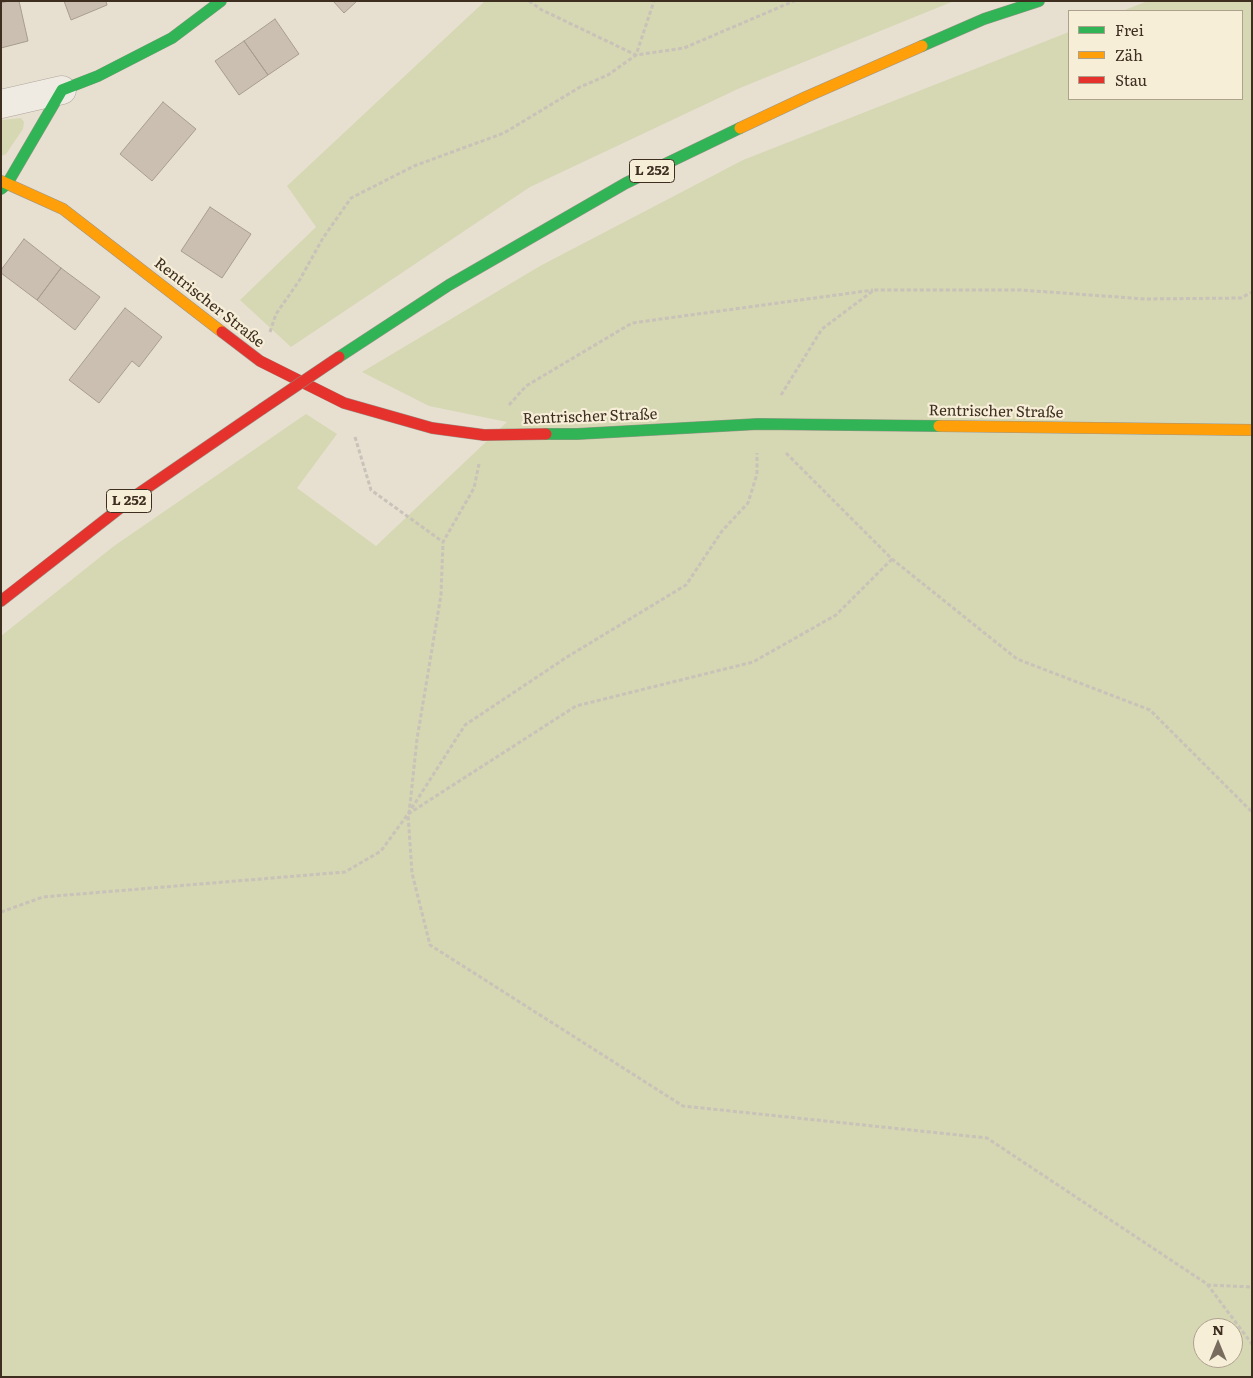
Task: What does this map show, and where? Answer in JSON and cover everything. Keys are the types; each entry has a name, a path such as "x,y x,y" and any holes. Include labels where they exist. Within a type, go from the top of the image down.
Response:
{"main road":[{"name":"L 252","path":"1,600 138,494 339,357 449,285 626,183 806,97 984,19 1039,1"},
{"path":"3,185 44,124 62,90 98,76 172,38 214,3"},
{"name":"Rentrischer Straße","path":"3,185 63,209 260,361 344,402 432,428 484,435 577,434 758,424 1252,430"}],"street":[{"path":"1,104 62,90"}],"path":[{"path":"529,1 542,10 636,54"},
{"path":"636,54 654,1"},
{"path":"260,361 276,314 299,281 323,238 351,198 414,166 504,133 580,87 608,76 636,54 684,48 794,1"},
{"path":"1252,292 1241,298 1145,299 1021,290 874,290 632,323 526,386 484,435 474,488 443,542 441,595 417,739 408,814 412,873 430,945 683,1106 987,1138 1207,1284 1252,1344"},
{"path":"1,912 43,896 345,872 381,851 408,814 465,725 567,657 686,585 722,531 748,503 757,474 758,424 786,389 822,329 874,290"},
{"path":"344,402 371,490 443,542"},
{"path":"758,424 892,559 1017,658 1150,710 1252,812"},
{"path":"408,814 576,706 753,662 836,615 892,559"},
{"path":"1207,1284 1252,1287"}],"green space":[{"path":"485,1 954,1 740,88 530,187 291,347 240,300 316,227 287,186"},
{"path":"1148,1 1252,1 1252,1377 1,1377 1,636 114,546 306,414 337,434 297,488 376,546 507,422 429,406 362,372 540,266 743,160 1068,32 1068,100 1243,100 1243,10 1125,10"},
{"path":"21,118 24,122 23,129 6,154 1,156 1,120"}],"building":[{"path":"19,1 28,41 1,48 1,3"},
{"path":"64,1 106,1 107,5 71,20"},
{"path":"333,1 357,1 344,13"},
{"path":"275,19 299,54 268,75 244,41"},
{"path":"244,41 268,75 239,95 215,61"},
{"path":"163,102 196,129 152,181 120,154"},
{"path":"210,207 251,234 222,278 181,251"},
{"path":"24,239 61,268 37,300 1,273 1,270"},
{"path":"61,268 100,297 75,330 37,300"},
{"path":"125,308 162,337 139,367 132,361 99,403 69,380"}],"traffic: fast":[{"path":"1,189 7,184 62,90 98,76 172,38 221,1"},
{"path":"922,46 984,19 1039,1"},
{"path":"339,357 449,285 626,183 740,128"},
{"path":"546,434 758,424 939,426"}],"traffic: slow":[{"path":"740,128 922,46"},
{"path":"1,181 63,209 222,332"},
{"path":"939,426 1252,430"}],"traffic: jam":[{"path":"222,332 260,361 344,403 432,428 484,435 546,434"},
{"path":"262,409 339,357"},
{"path":"1,601 138,494 262,409"}]}
